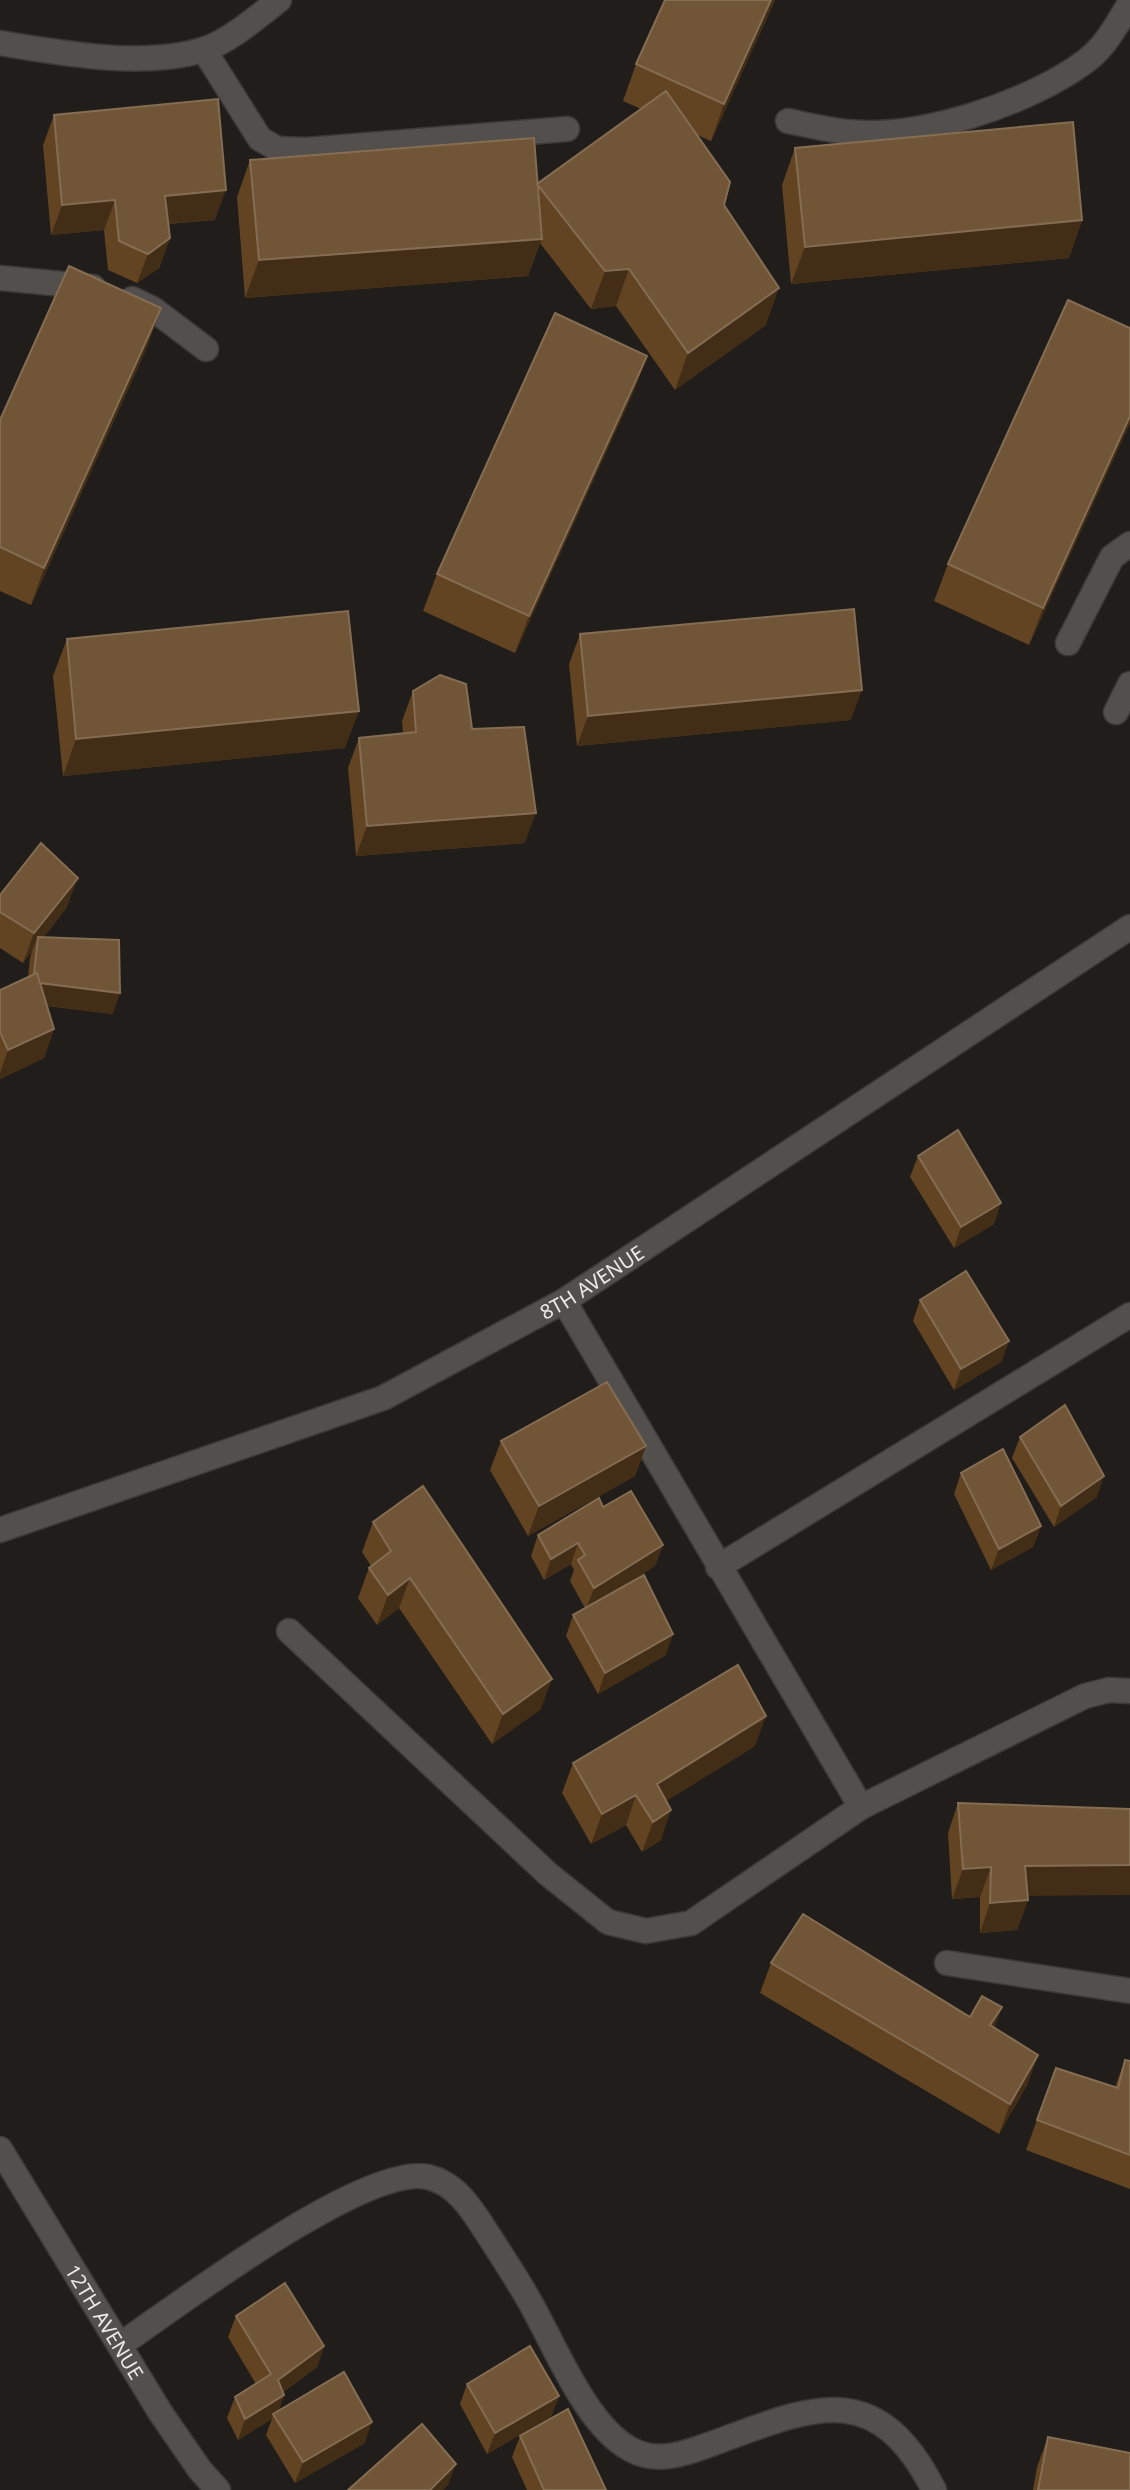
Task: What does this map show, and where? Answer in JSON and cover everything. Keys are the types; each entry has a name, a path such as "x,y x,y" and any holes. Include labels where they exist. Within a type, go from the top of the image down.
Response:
{"street":[{"path":"0,43 61,53 160,57 204,50 252,22 279,0"},
{"path":"788,121 850,133 888,132 925,127 1013,99 1088,60 1107,41 1130,3"},
{"path":"204,50 260,139 278,149 306,150 567,129"},
{"path":"0,278 92,287 123,294 153,309 206,349"},
{"path":"1068,643 1112,557 1130,544"},
{"path":"1116,712 1130,684"},
{"name":"8TH AVENUE","path":"0,1530 383,1398 564,1301 1130,927"},
{"path":"564,1301 861,1807"},
{"path":"718,1567 1130,1315"},
{"path":"289,1631 548,1874 608,1922 646,1931 691,1923 861,1807 1085,1696 1109,1690 1130,1691"},
{"path":"947,1963 1130,1991"},
{"name":"12TH AVENUE","path":"0,2149 160,2412 200,2470 218,2490"},
{"path":"120,2345 275,2241 364,2189 396,2178 427,2177 449,2185 470,2207 525,2293 580,2392 609,2433 631,2450 646,2456 673,2456 794,2415 851,2409 883,2424 906,2447 934,2490"}],"building":[{"path":"665,0 771,0 724,104 636,64"},
{"path":"666,91 730,182 724,205 779,288 688,353 629,269 605,271 537,184"},
{"path":"218,99 226,190 165,196 170,238 148,254 119,241 115,200 62,205 54,115"},
{"path":"1073,122 1082,220 805,247 795,148"},
{"path":"534,138 542,239 259,260 250,160"},
{"path":"69,266 161,308 44,568 0,547 0,420"},
{"path":"1068,300 1130,328 1130,416 1043,608 948,564"},
{"path":"555,313 647,356 529,616 437,574"},
{"path":"854,609 862,690 588,716 580,634"},
{"path":"348,611 359,711 76,739 67,639"},
{"path":"440,675 466,684 472,729 524,727 536,813 367,826 359,738 416,732 413,691"},
{"path":"41,843 78,878 34,933 0,912 0,895"},
{"path":"38,937 119,940 120,993 40,983 37,973 34,974"},
{"path":"37,973 54,1029 8,1050 0,1032 0,990"},
{"path":"958,1130 1001,1203 961,1227 918,1156"},
{"path":"966,1271 1009,1341 961,1369 920,1300"},
{"path":"607,1382 646,1446 539,1506 501,1441"},
{"path":"1065,1405 1104,1476 1061,1506 1020,1437"},
{"path":"1003,1449 1041,1526 999,1549 961,1473"},
{"path":"423,1486 552,1679 503,1714 410,1578 388,1595 369,1568 391,1551 373,1522"},
{"path":"631,1491 663,1545 594,1588 578,1560 585,1555 578,1543 551,1559 538,1535 599,1498 603,1507"},
{"path":"644,1575 673,1634 605,1673 573,1615"},
{"path":"738,1665 766,1716 657,1784 671,1810 653,1822 636,1795 602,1814 573,1763"},
{"path":"958,1803 1130,1809 1130,1865 1025,1866 1028,1900 990,1903 991,1867 963,1869"},
{"path":"803,1914 970,2017 982,1996 1002,2007 990,2025 1038,2055 1010,2104 771,1963"},
{"path":"1125,2060 1130,2061 1130,2155 1037,2120 1056,2068 1118,2088"},
{"path":"285,2283 324,2346 278,2380 284,2395 245,2419 235,2397 271,2374 236,2316"},
{"path":"530,2346 559,2396 495,2433 467,2384"},
{"path":"344,2372 372,2422 303,2462 273,2414"},
{"path":"568,2409 606,2490 544,2490 520,2436"},
{"path":"422,2424 456,2464 430,2490 348,2490"},
{"path":"1048,2437 1130,2453 1130,2490 1038,2490"}]}
